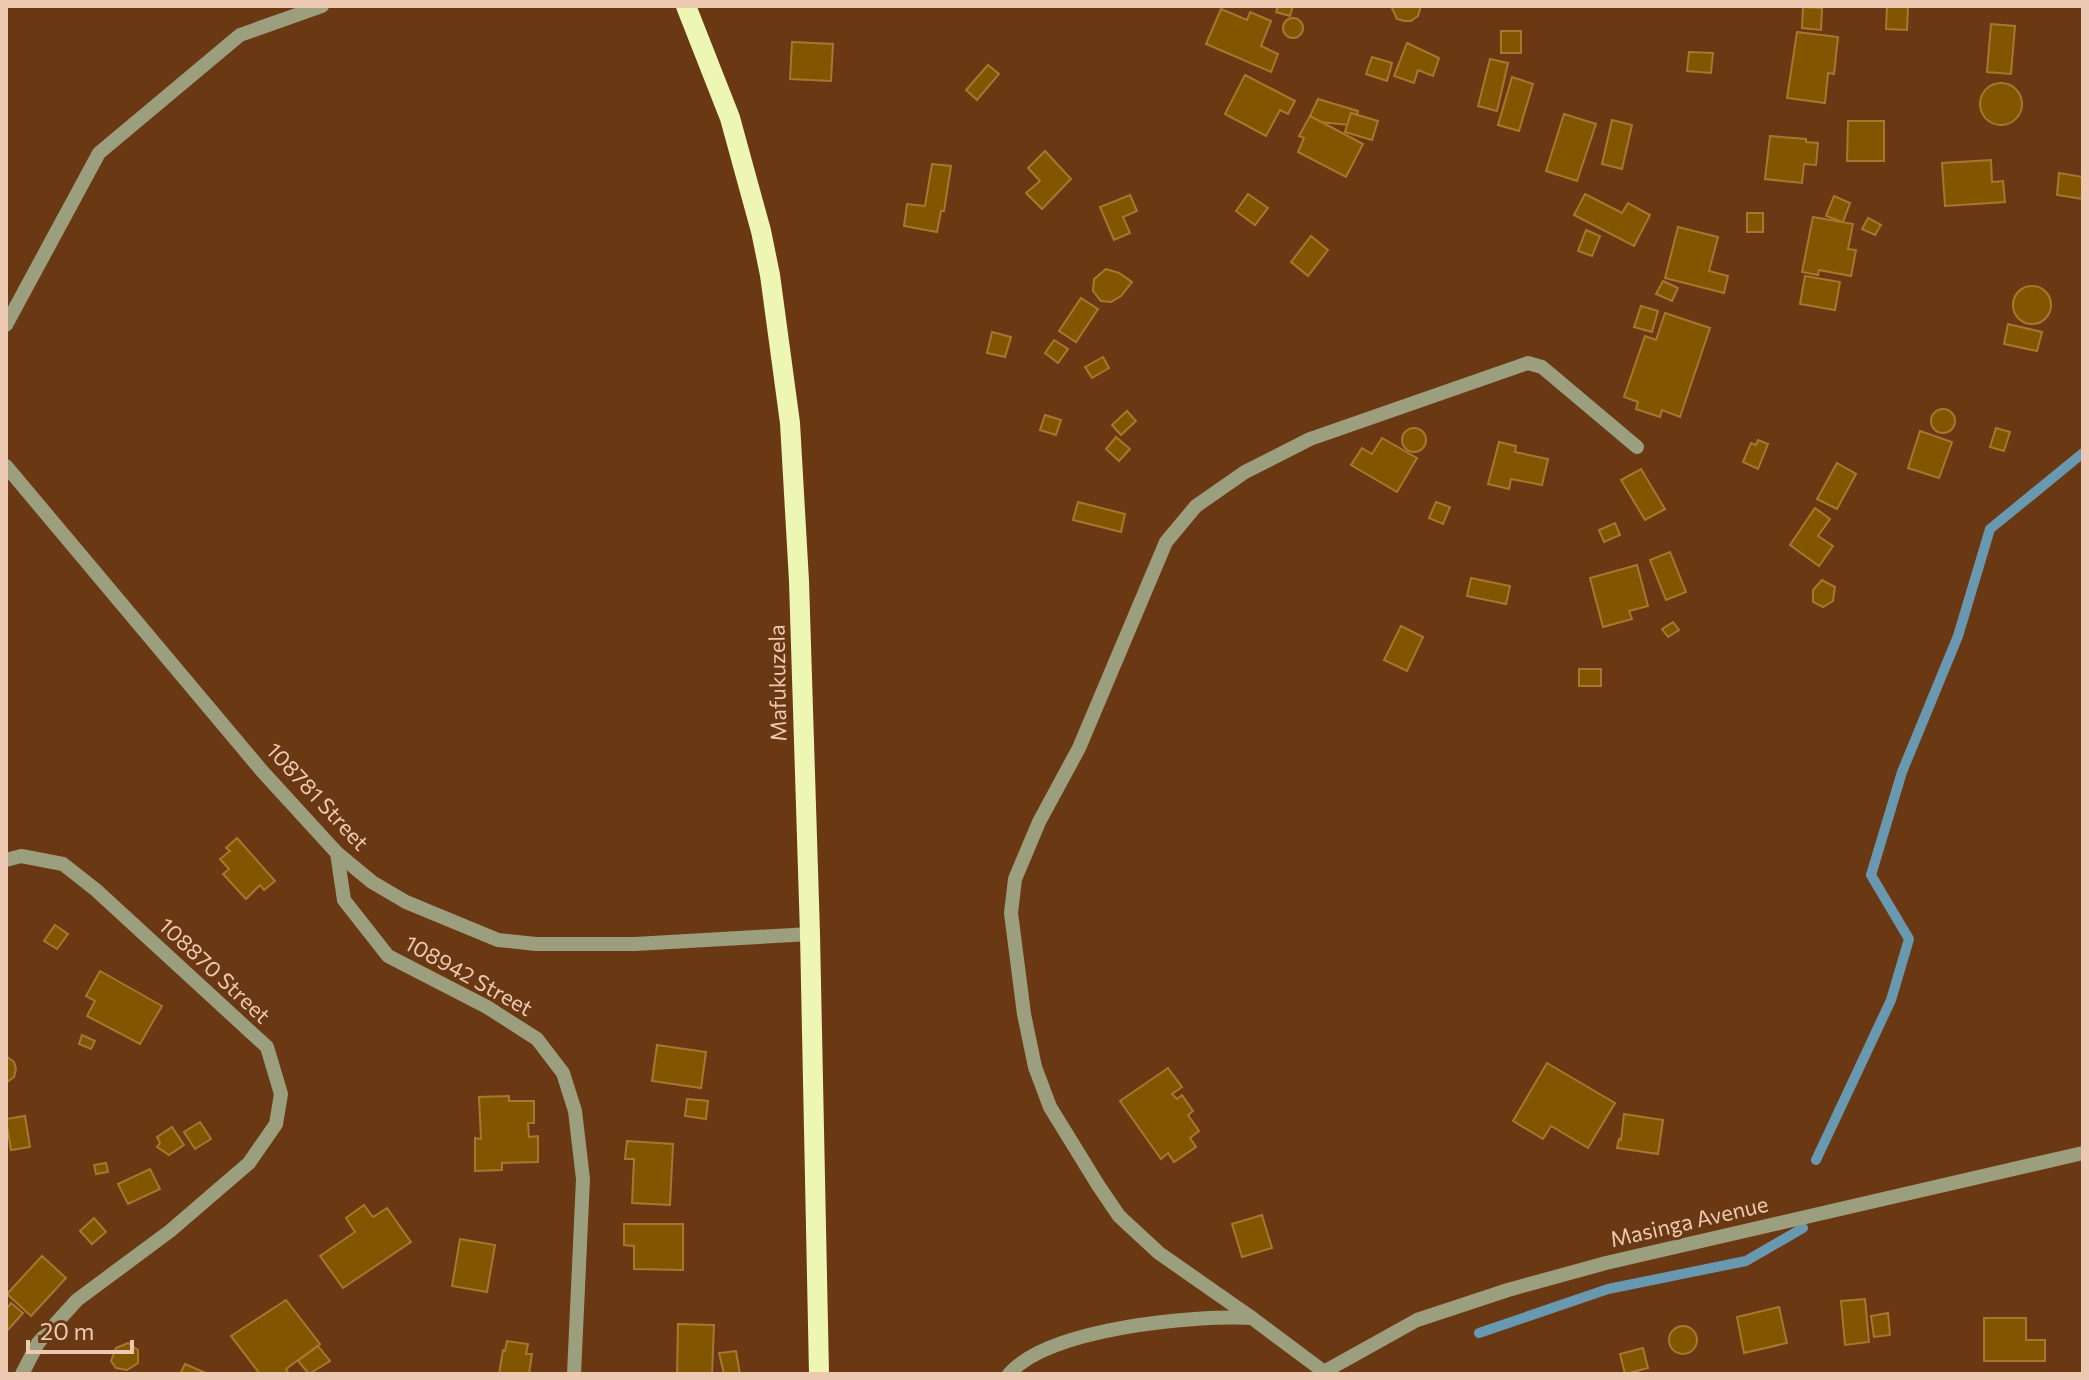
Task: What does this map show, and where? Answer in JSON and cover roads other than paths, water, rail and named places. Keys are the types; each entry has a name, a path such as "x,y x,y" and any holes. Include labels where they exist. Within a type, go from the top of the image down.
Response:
{"main road":[{"name":"Mafukuzela","path":"686,6 730,118 761,231 790,423 799,581 810,934 819,1374"}],"street":[{"path":"6,325 99,153 240,35 322,6"},
{"path":"1322,1373 1252,1318 1159,1253 1119,1216 1050,1107 1035,1067 1024,1014 1011,913 1015,879 1039,822 1085,735 1166,542 1196,506 1245,472 1310,439 1528,363 1542,367 1637,447"},
{"name":"108781 Street","path":"6,466 262,771 337,853 372,882 406,902 498,940 536,944 635,944 810,934"},
{"name":"108942 Street","path":"337,853 344,900 388,956 487,1007 537,1039 563,1073 575,1111 583,1179 574,1374"},
{"name":"108870 Street","path":"6,860 21,856 63,864 96,890 267,1047 281,1094 276,1124 249,1163 170,1231 77,1300 38,1343 22,1374"},
{"name":"Masinga Avenue","path":"1322,1373 1417,1320 1508,1290 1606,1263 2083,1153"},
{"path":"1009,1374 1038,1352 1069,1341 1134,1326 1201,1318 1252,1318"}],"waterway":[{"path":"1816,1160 1891,1000 1909,939 1871,875 1902,772 1958,636 1990,529 2083,453"},
{"path":"1479,1333 1608,1289 1746,1261 1803,1228"}]}
